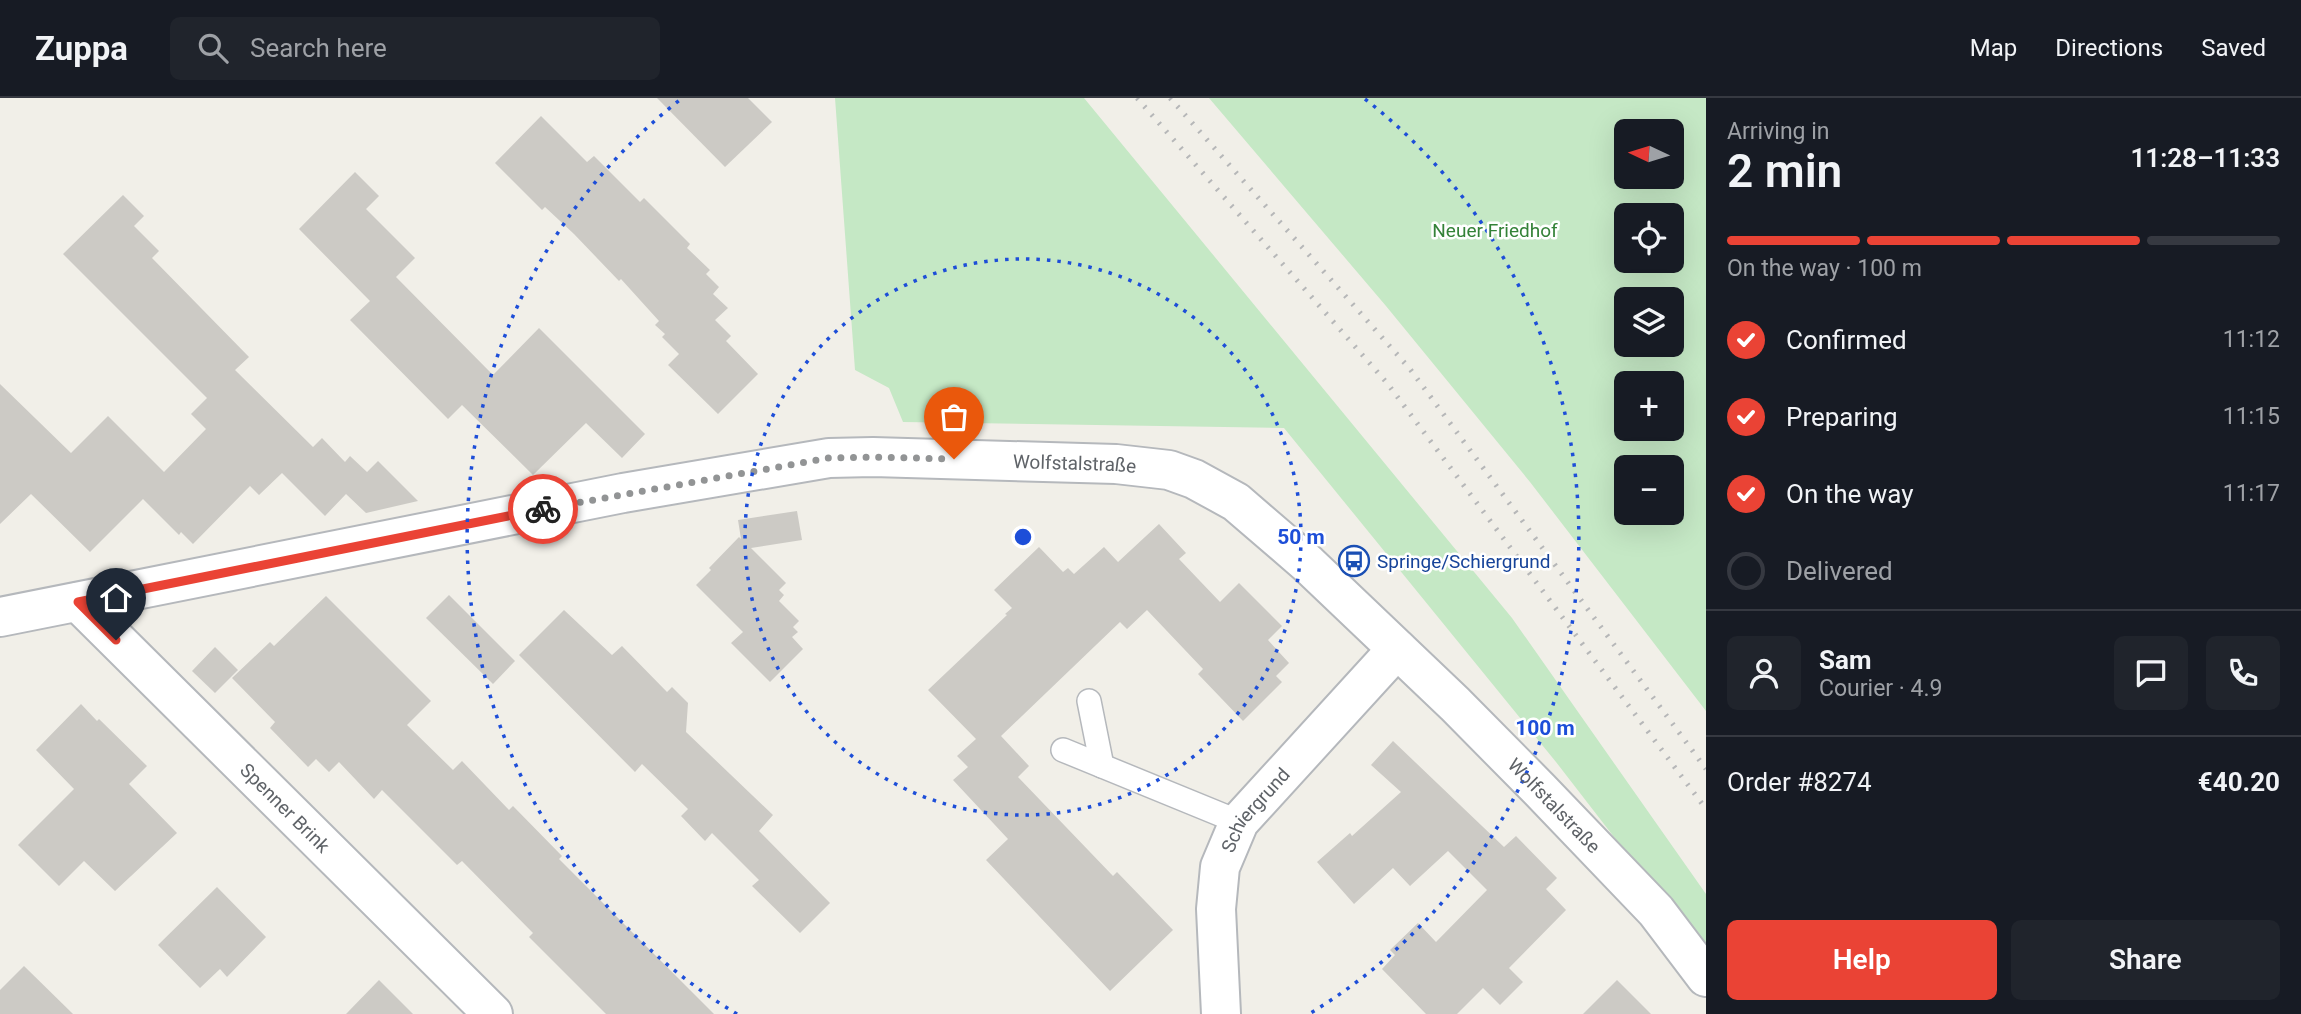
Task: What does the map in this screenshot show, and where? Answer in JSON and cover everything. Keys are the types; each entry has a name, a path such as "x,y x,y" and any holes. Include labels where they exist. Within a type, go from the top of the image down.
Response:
{"street":[{"name":"Wolfstalstraße","path":"0,617 622,493 829,458 1116,464 1169,470 1205,484 1236,502 1308,564 1455,704 1656,911 1706,977"},
{"name":"Spenner Brink","path":"78,602 493,1014"},
{"name":"Schiergrund","path":"1222,1014 1216,909 1220,867 1239,822 1397,649"}],"lane":[{"path":"1089,701 1102,766"},
{"path":"1062,750 1239,822"}],"green space":[{"path":"835,98 1084,98 1512,618 1706,894 1706,956 1556,762 1284,428 903,422 889,388 855,370"},
{"name":"Neuer Friedhof","path":"1209,98 1706,98 1706,711 1530,482 1386,306"}],"building":[{"path":"657,98 748,98 772,122 725,167"},
{"path":"541,116 587,162 594,156 640,202 644,198 690,244 687,248 710,270 706,274 719,287 713,294 728,308 715,320 731,336 726,341 758,374 718,414 668,365 679,354 662,337 665,334 655,325 659,321 621,279 619,281 574,234 545,207 542,210 495,163"},
{"path":"355,172 379,196 366,209 415,258 396,277 493,375 539,328 645,434 622,458 586,423 533,475 462,405 448,419 350,320 370,301 299,229"},
{"path":"123,195 144,216 134,226 159,251 152,258 249,357 235,370 313,447 322,438 345,462 350,456 367,472 378,461 418,501 366,513 346,494 325,516 282,473 259,495 250,486 193,544 181,532 179,535 143,499 90,552 31,494 0,524 0,384 71,453 108,416 164,472 206,429 191,414 207,398 63,254"},
{"path":"797,511 802,540 751,548 786,583 779,590 784,595 779,601 799,621 793,627 798,632 792,637 803,649 770,682 731,643 743,632 696,585 739,537 741,539 738,520"},
{"path":"1159,524 1186,553 1179,559 1220,602 1239,583 1282,626 1268,640 1289,663 1276,676 1282,682 1243,721 1198,674 1203,669 1147,610 1127,629 1120,622 1001,736 1029,766 1018,777 1113,876 1117,872 1173,930 1110,991 986,860 1008,839 953,780 968,767 957,756 976,739 928,690 1007,615 1005,614 1012,608 994,590 1039,547 1063,572 1068,568 1074,574 1104,547 1118,562"},
{"path":"449,595 515,661 493,684 426,618"},
{"path":"326,596 431,701 407,725 453,770 462,761 509,810 513,806 562,856 559,859 714,1014 606,1014 529,937 533,933 462,861 457,865 382,790 374,799 339,762 329,772 316,759 308,767 270,728 275,722 232,678 270,642 274,646"},
{"path":"564,610 612,655 622,646 667,692 672,687 688,703 686,732 773,815 759,831 830,903 800,933 752,886 759,880 712,833 705,841 681,816 688,809 642,764 635,772 519,655"},
{"path":"215,647 238,670 215,693 192,671"},
{"path":"81,704 147,766 129,784 177,833 115,891 84,861 59,886 18,845 74,789 36,750"},
{"path":"1393,741 1504,847 1516,836 1557,878 1546,889 1566,910 1509,968 1523,982 1500,1005 1483,988 1457,1014 1426,1014 1382,969 1395,955 1390,950 1418,923 1436,942 1487,890 1448,851 1410,886 1393,868 1354,904 1317,862 1350,833 1352,836 1401,792 1371,765"},
{"path":"217,887 266,937 227,977 220,969 200,988 158,945"},
{"path":"24,966 73,1014 0,1014 0,990"},
{"path":"379,980 413,1014 346,1014"},
{"path":"1617,980 1651,1014 1583,1014"}],"railway":[{"path":"1137,98 1387,383 1706,809"},
{"path":"1170,98 1410,369 1706,769"}],"way so far":[{"path":"543,509 829,458 954,459"}],"place":[{"name":"Springe/Schiergrund","path":"1354,561"}],"route":[{"path":"116,640 78,602 543,509"}]}
